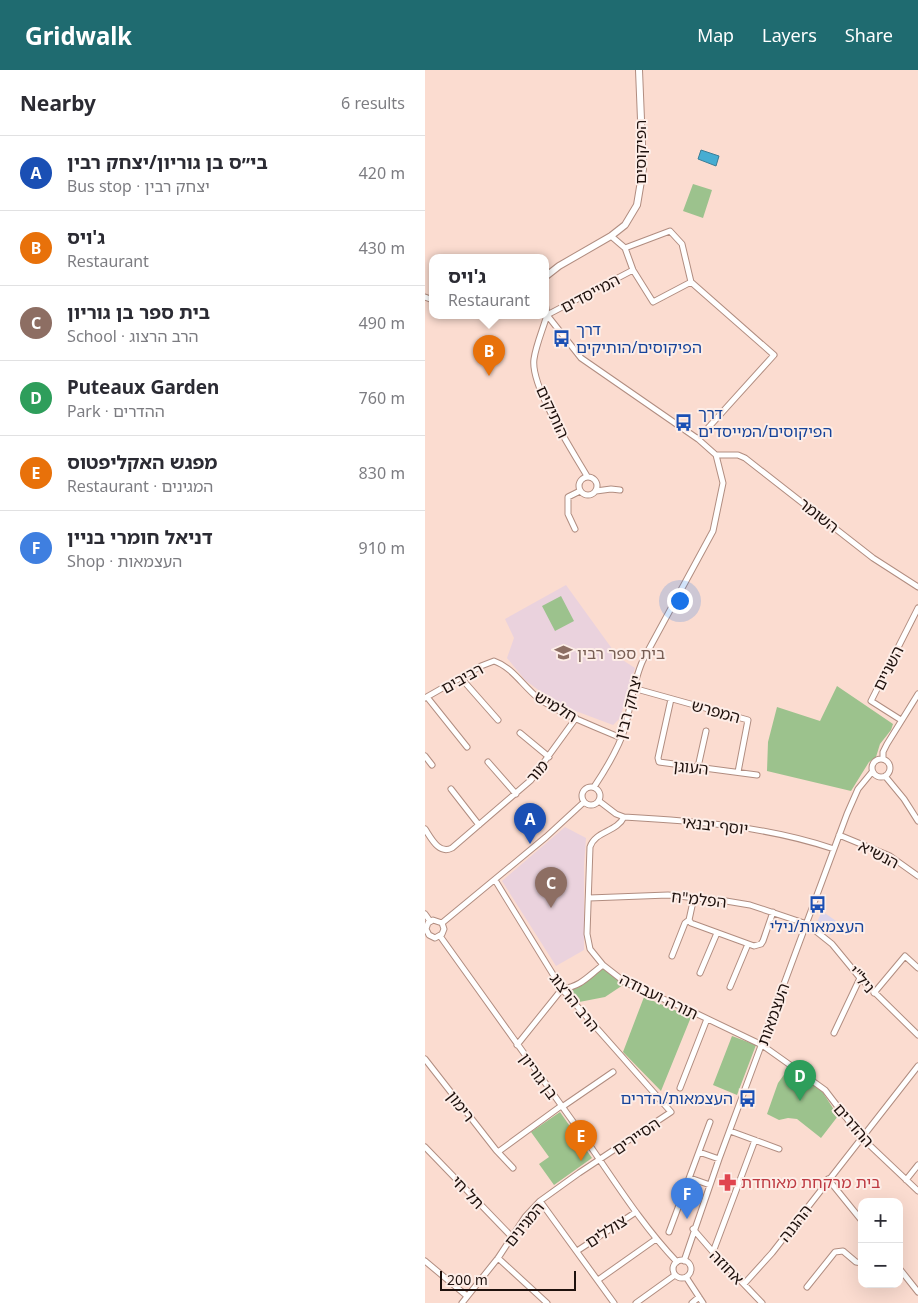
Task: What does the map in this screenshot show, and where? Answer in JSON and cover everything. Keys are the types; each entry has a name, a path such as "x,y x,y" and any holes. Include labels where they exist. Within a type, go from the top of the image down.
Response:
{"main road":[{"name":"הפיקוסים","path":"549,274 611,236 625,225 637,205 643,169 639,70"}],"street":[{"path":"625,248 670,231 682,244 691,282 774,355 698,439"},
{"path":"611,236 625,248 633,270 653,302 691,282"},
{"name":"המייסדים","path":"549,314 633,270"},
{"path":"549,318 581,358 698,439 716,455"},
{"name":"הותיקים","path":"546,319 533,360 539,387 568,444 587,476"},
{"name":"השומר","path":"716,455 738,455 745,458 873,558 918,587"},
{"name":"יצחק רבין","path":"594,787 621,738 637,673 643,660 713,531 723,483 716,455"},
{"path":"580,492 579,483 582,478 587,476 595,480 597,485 596,491"},
{"path":"575,530 568,514 568,497 580,492 588,495 596,491 620,490"},
{"name":"השניים","path":"901,720 871,702 918,608"},
{"name":"רביבים","path":"426,697 490,662 499,662"},
{"name":"חלמיש","path":"499,662 508,668 538,698 576,718 621,738"},
{"path":"461,678 498,720"},
{"name":"המפרש","path":"633,688 748,720 738,772"},
{"path":"883,759 884,749 918,694"},
{"path":"426,697 467,747"},
{"name":"העוגן","path":"671,699 657,758 659,762 757,775"},
{"name":"מור","path":"425,829 442,850 447,851 531,780 576,718"},
{"path":"698,767 706,731"},
{"path":"520,733 549,757"},
{"path":"425,756 432,766"},
{"path":"883,759 890,767 889,772 879,778 872,772 872,766 874,761 883,759"},
{"path":"488,762 516,794"},
{"name":"העצמאות","path":"684,1261 693,1229 839,835 855,795 872,772"},
{"path":"885,776 904,799 918,822"},
{"path":"594,787 600,793 599,801 592,806 584,802 583,792 587,788 594,787"},
{"path":"451,789 479,825"},
{"path":"599,801 624,818"},
{"path":"442,923 546,837 584,802"},
{"name":"יוסף יבנאי","path":"624,818 707,822 803,838 834,849"},
{"name":"תורה ועבודה","path":"624,818 619,825 591,842 588,942 590,949 603,965 626,983 707,1018 762,1045"},
{"name":"הנשיא","path":"839,835 890,856 918,876"},
{"name":"הרב הרצוג","path":"495,880 562,989 671,1112"},
{"name":"הפלמ\"ח","path":"589,898 636,895 695,898 749,905 807,924"},
{"path":"672,956 685,924 689,920 695,898"},
{"path":"689,920 691,923 754,946 761,944 773,912"},
{"path":"425,914 431,921"},
{"path":"436,920 442,923 444,928 439,936 427,936 427,926 431,921 436,920"},
{"name":"ניל\"י","path":"807,924 832,944 860,978 918,1035"},
{"path":"700,973 717,933"},
{"name":"בן גוריון","path":"439,936 562,1106 635,1212 677,1262"},
{"path":"730,986 748,944"},
{"path":"875,993 905,956 918,968"},
{"path":"517,1045 562,989 581,983 603,965"},
{"path":"834,1033 860,978"},
{"path":"680,1088 707,1018"},
{"name":"ההדרים","path":"762,1045 825,1090 861,1137 918,1192"},
{"name":"רימון","path":"425,1059 498,1152 513,1168"},
{"name":"ההגנה","path":"744,1284 771,1253 918,1066"},
{"path":"498,1152 613,1072"},
{"name":"הסיירים","path":"600,1160 671,1112"},
{"path":"669,1232 710,1122"},
{"path":"730,1132 779,1149"},
{"path":"713,1252 755,1140"},
{"name":"תל חי","path":"425,1147 511,1236"},
{"path":"699,1152 719,1159"},
{"name":"המגינים","path":"462,1303 498,1258 525,1217 540,1201 600,1160"},
{"path":"906,1180 918,1165"},
{"path":"690,1178 710,1186"},
{"path":"829,1179 858,1216"},
{"path":"540,1201 614,1303"},
{"name":"צוללים","path":"577,1251 635,1212"},
{"name":"אחוזה","path":"693,1229 763,1303"},
{"path":"598,1280 656,1239"},
{"path":"807,1287 835,1252 843,1252 858,1262"},
{"path":"498,1258 547,1303"},
{"path":"425,1261 467,1296"},
{"path":"684,1261 689,1264 691,1270 686,1277 681,1278 675,1274 673,1268 677,1262 684,1261"},
{"path":"903,1273 918,1292"},
{"path":"636,1303 675,1274"},
{"path":"686,1277 703,1303"},
{"path":"692,1303 699,1297"}],"shaded area":[{"name":"בית ספר רבין","path":"566,585 618,657 635,668 620,718 613,725 565,707 545,695 525,680 507,658 514,638 505,619"},
{"path":"565,827 586,838 584,950 556,966 502,881"},
{"path":"822,911 836,921 831,935 817,922"}],"green space":[{"path":"693,184 712,190 703,218 683,211"},
{"path":"561,596 574,621 555,631 542,606"},
{"path":"837,686 893,724 891,730 880,744 876,757 869,762 851,791 767,771 768,742 777,707 820,721"},
{"path":"603,965 626,983 605,997 574,1003 562,989 573,987"},
{"path":"644,997 691,1017 661,1091 623,1052"},
{"path":"732,1036 756,1045 737,1095 713,1085"},
{"path":"788,1069 820,1088 838,1116 821,1138 797,1119 779,1120 767,1114 778,1083"},
{"path":"560,1112 592,1158 554,1185 539,1164 549,1157 531,1132"}],"water":[{"path":"701,150 719,156 716,166 698,159"}],"place":[{"name":"דרך הפיקוסים/הותיקים","path":"562,338"},
{"name":"ג'ויס","path":"489,376"},
{"name":"דרך הפיקוסים/המייסדים","path":"684,422"},
{"name":"בית ספר רבין","path":"563,653"},
{"name":"בי״ס בן גוריון/יצחק רבין","path":"530,844"},
{"name":"העצמאות/נילי","path":"817,905"},
{"name":"בית ספר בן גוריון","path":"551,908"},
{"name":"העצמאות/הדרים","path":"747,1098"},
{"name":"Puteaux Garden","path":"800,1101"},
{"name":"מפגש האקליפטוס","path":"581,1161"},
{"name":"בית מרקחת מאוחדת","path":"727,1182"},
{"name":"דניאל חומרי בניין","path":"687,1219"}]}
